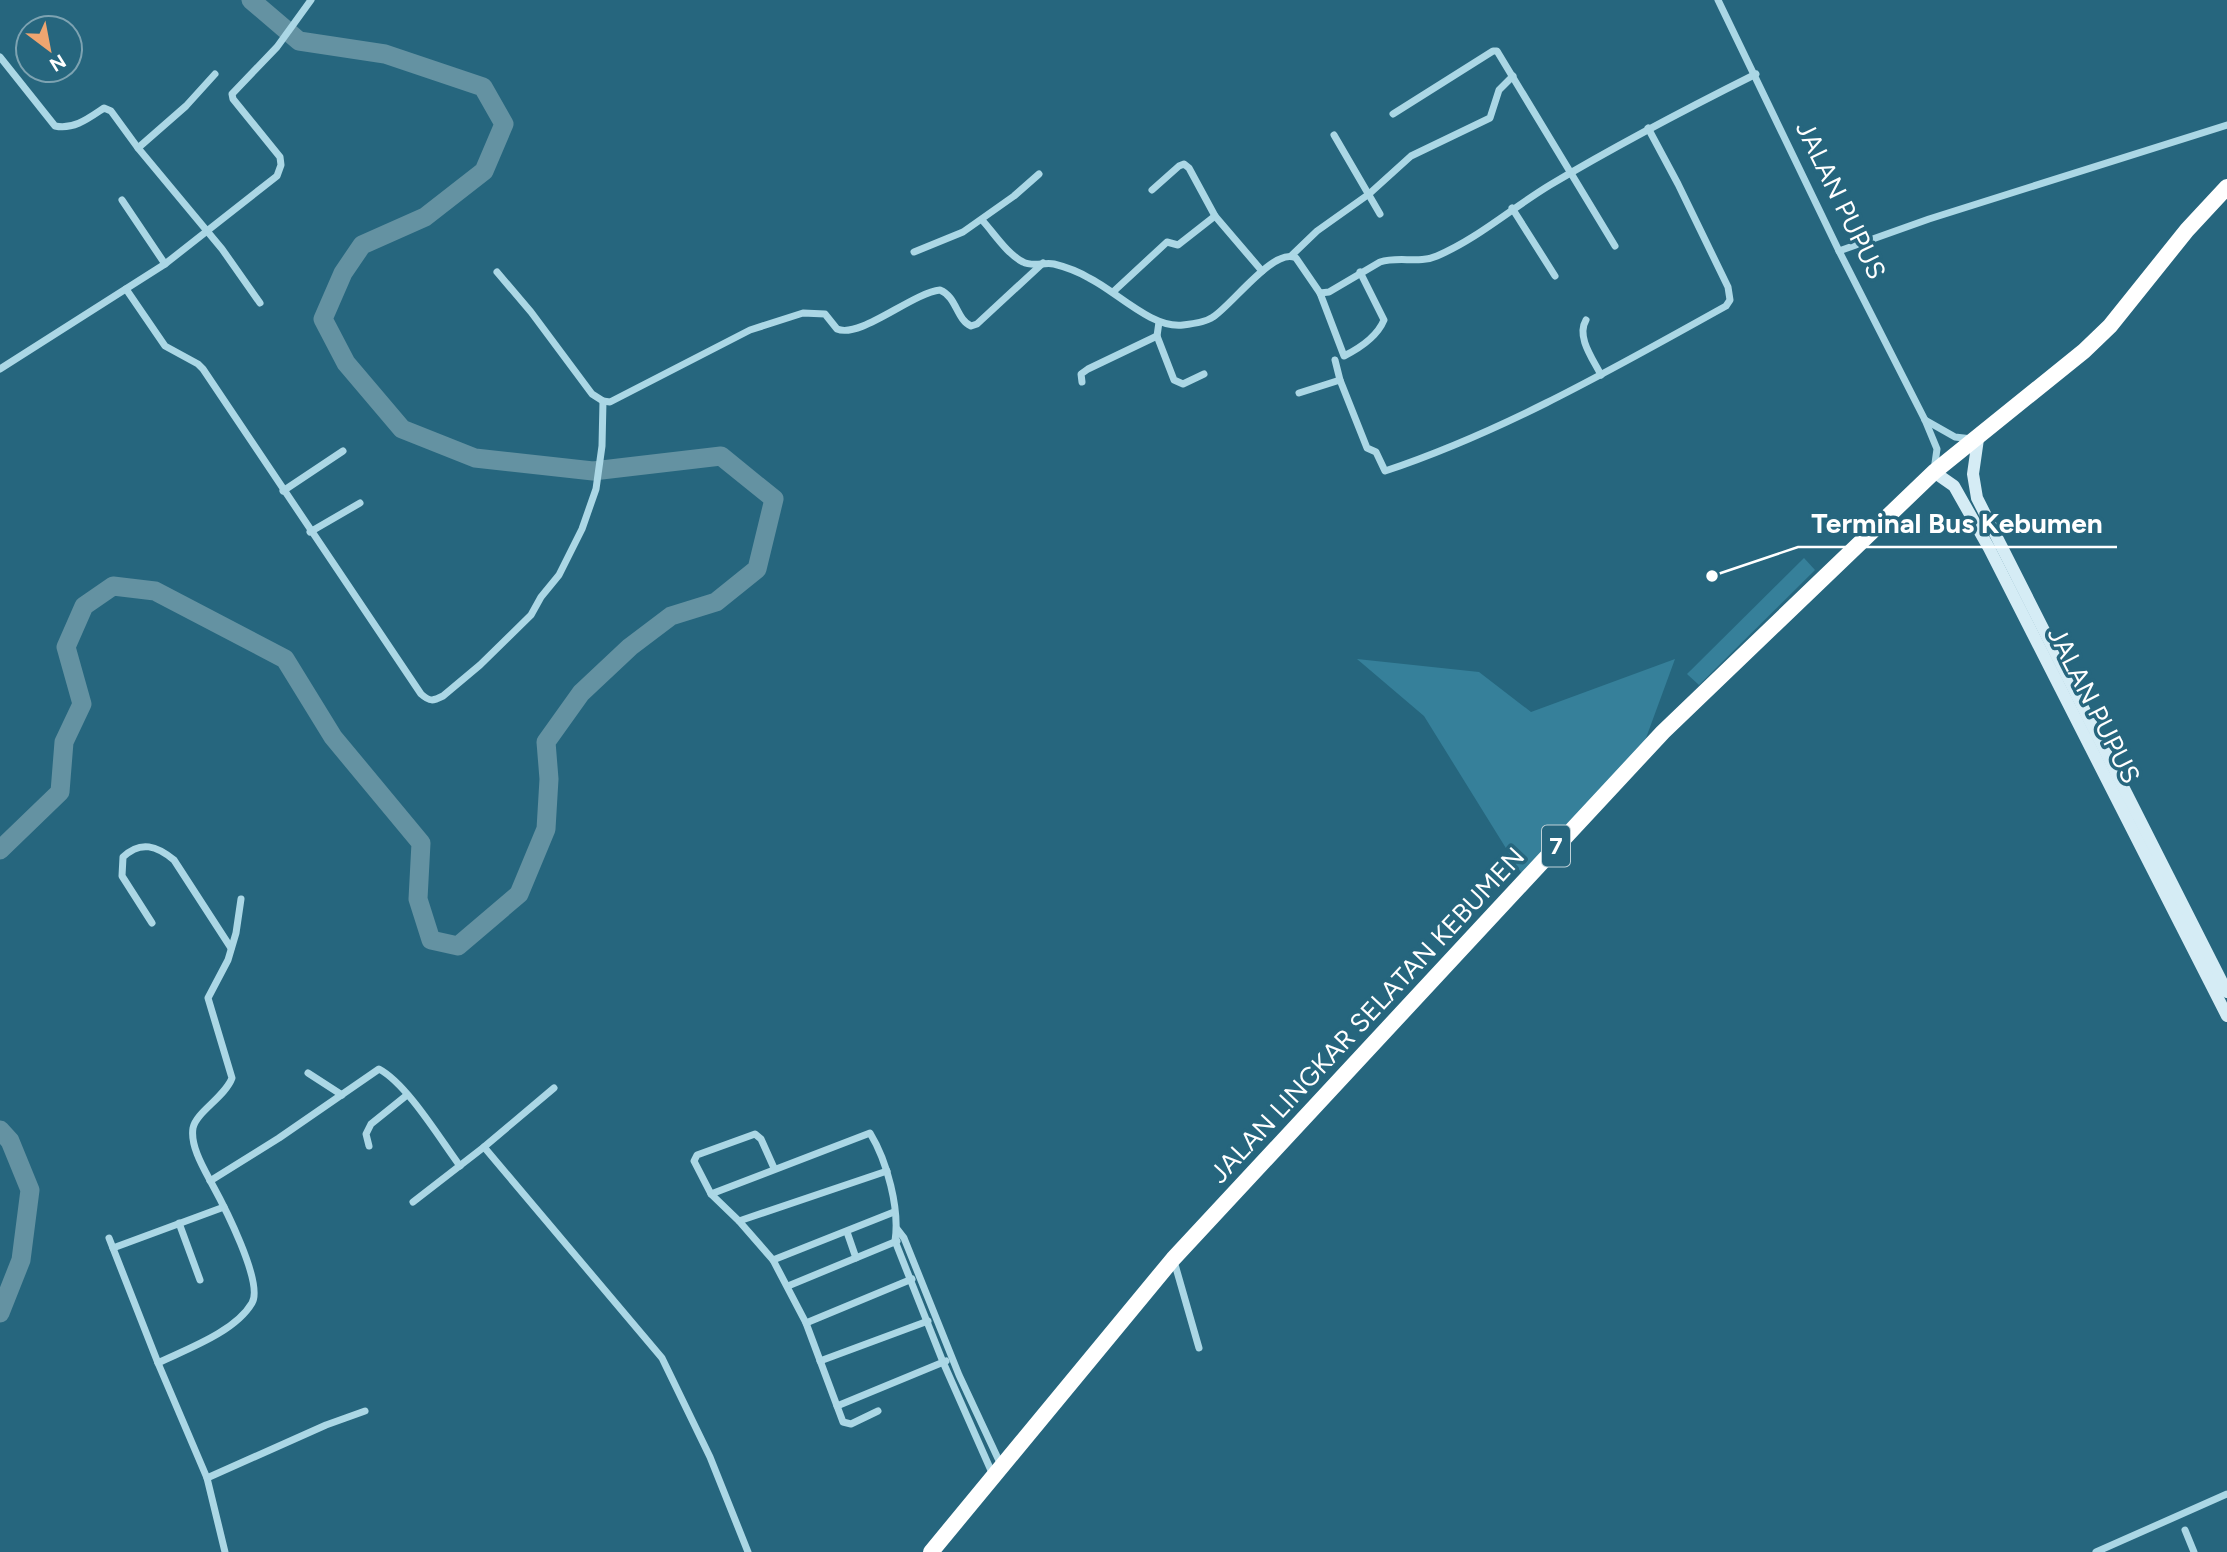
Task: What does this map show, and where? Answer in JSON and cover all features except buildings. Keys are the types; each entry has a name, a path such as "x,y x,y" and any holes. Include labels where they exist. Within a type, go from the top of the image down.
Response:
{"highway":[{"name":"JALAN LINGKAR SELATAN KEBUMEN","path":"931,1552 1173,1259 1663,732 1712,682 1934,472 1978,439 2110,326 2187,230 2227,187"}],"street":[{"path":"0,369 165,264 277,176 280,157 232,96 277,47 311,0"},
{"name":"JALAN PUPUS","path":"1718,0 1839,251 1925,420 1937,449 1934,472 1954,486 1989,548 2227,1016"},
{"path":"1393,114 1495,50 1615,246"},
{"path":"0,57 55,126 60,128 78,124 104,108 108,109 222,249 260,303"},
{"path":"138,148 186,106 215,74"},
{"path":"1320,293 1329,292 1360,272 1389,259 1428,260 1437,256 1469,239 1512,208 1648,128 1756,74"},
{"path":"982,220 1024,263 1053,264 1073,271 1113,292 1159,322 1181,326 1213,318 1262,271 1284,256 1292,255 1317,231 1369,194 1411,156 1490,118 1499,90 1513,76"},
{"path":"1839,251 1929,219 2227,125"},
{"path":"1360,272 1384,320 1366,343 1333,360 1367,447 1376,452 1385,471 1485,431 1601,375 1726,306 1730,300 1728,287 1648,128"},
{"path":"1334,135 1380,214"},
{"path":"1152,190 1171,170 1184,164 1199,184 1215,216 1262,271"},
{"path":"914,253 964,232 1014,197 1039,174"},
{"path":"122,200 165,264"},
{"path":"1512,208 1555,276"},
{"path":"1113,292 1167,242 1178,245 1215,216"},
{"path":"1292,255 1320,293 1344,356"},
{"path":"497,272 539,322 592,394 603,401 610,401 719,344 750,330 803,313 825,314 837,329 851,332 940,289 953,299 965,323 971,326 977,324 1043,264"},
{"path":"125,289 165,346 203,369 421,694 433,701 443,696 480,665 531,615 541,597 559,575 582,528 596,489 602,446 603,401"},
{"path":"1586,320 1582,327 1582,336 1601,375"},
{"path":"1159,322 1157,336 1172,377 1178,384 1204,374"},
{"path":"1082,382 1081,374 1088,369 1157,336"},
{"path":"1298,393 1340,380"},
{"path":"1925,420 1955,437 1978,439"},
{"name":"JALAN PUPUS","path":"1978,439 1973,474 1977,498 2227,992"},
{"path":"283,491 343,451"},
{"path":"310,532 360,503"},
{"path":"152,923 122,876 123,857 138,847 149,845 174,860 232,948"},
{"path":"158,1363 224,1330 252,1303 255,1295 254,1283 224,1207 199,1157 193,1129 196,1121 227,1088 232,1078 208,998 232,948 241,899"},
{"path":"210,1181 379,1069 407,1095 460,1166"},
{"path":"308,1073 342,1095"},
{"path":"413,1202 554,1088"},
{"path":"369,1146 366,1134 371,1124 407,1095"},
{"path":"711,1194 870,1133 887,1171 897,1229 895,1241 909,1280 960,1402 997,1470"},
{"path":"774,1168 761,1139 755,1134 697,1155 694,1161 711,1194 773,1260 788,1286 806,1323 845,1424 851,1424 878,1411"},
{"path":"484,1147 662,1358 710,1457 748,1552"},
{"path":"739,1221 887,1171"},
{"path":"113,1248 224,1207"},
{"path":"773,1260 894,1212"},
{"path":"179,1223 200,1280"},
{"path":"897,1229 904,1238 997,1470"},
{"path":"847,1232 856,1258"},
{"path":"109,1238 207,1478 225,1552"},
{"path":"788,1286 904,1238"},
{"path":"1173,1259 1199,1348"},
{"path":"806,1323 918,1277"},
{"path":"820,1361 935,1318"},
{"path":"837,1406 952,1358"},
{"path":"960,1402 969,1398"},
{"path":"207,1478 326,1425 365,1411"},
{"path":"2096,1552 2227,1494"},
{"path":"2185,1530 2194,1552"}],"shaded area":[{"path":"1804,558 1815,570 1699,685 1687,674"},
{"path":"1357,659 1479,672 1531,712 1675,659 1635,768 1527,882 1424,716"}],"waterway":[{"path":"0,850 60,792 64,742 82,704 66,647 84,606 113,586 155,591 285,659 333,737 421,843 418,899 431,940 458,946 519,894 546,829 549,779 546,742 581,693 630,647 671,616 716,602 757,569 774,499 721,456 593,471 475,458 402,429 346,363 323,319 343,273 362,245 425,217 484,171 504,124 483,87 385,54 299,41 251,0"},
{"path":"0,1130 10,1141 30,1190 21,1260 0,1313"}],"place":[{"name":"Terminal Bus Kebumen","path":"1712,576"}]}
